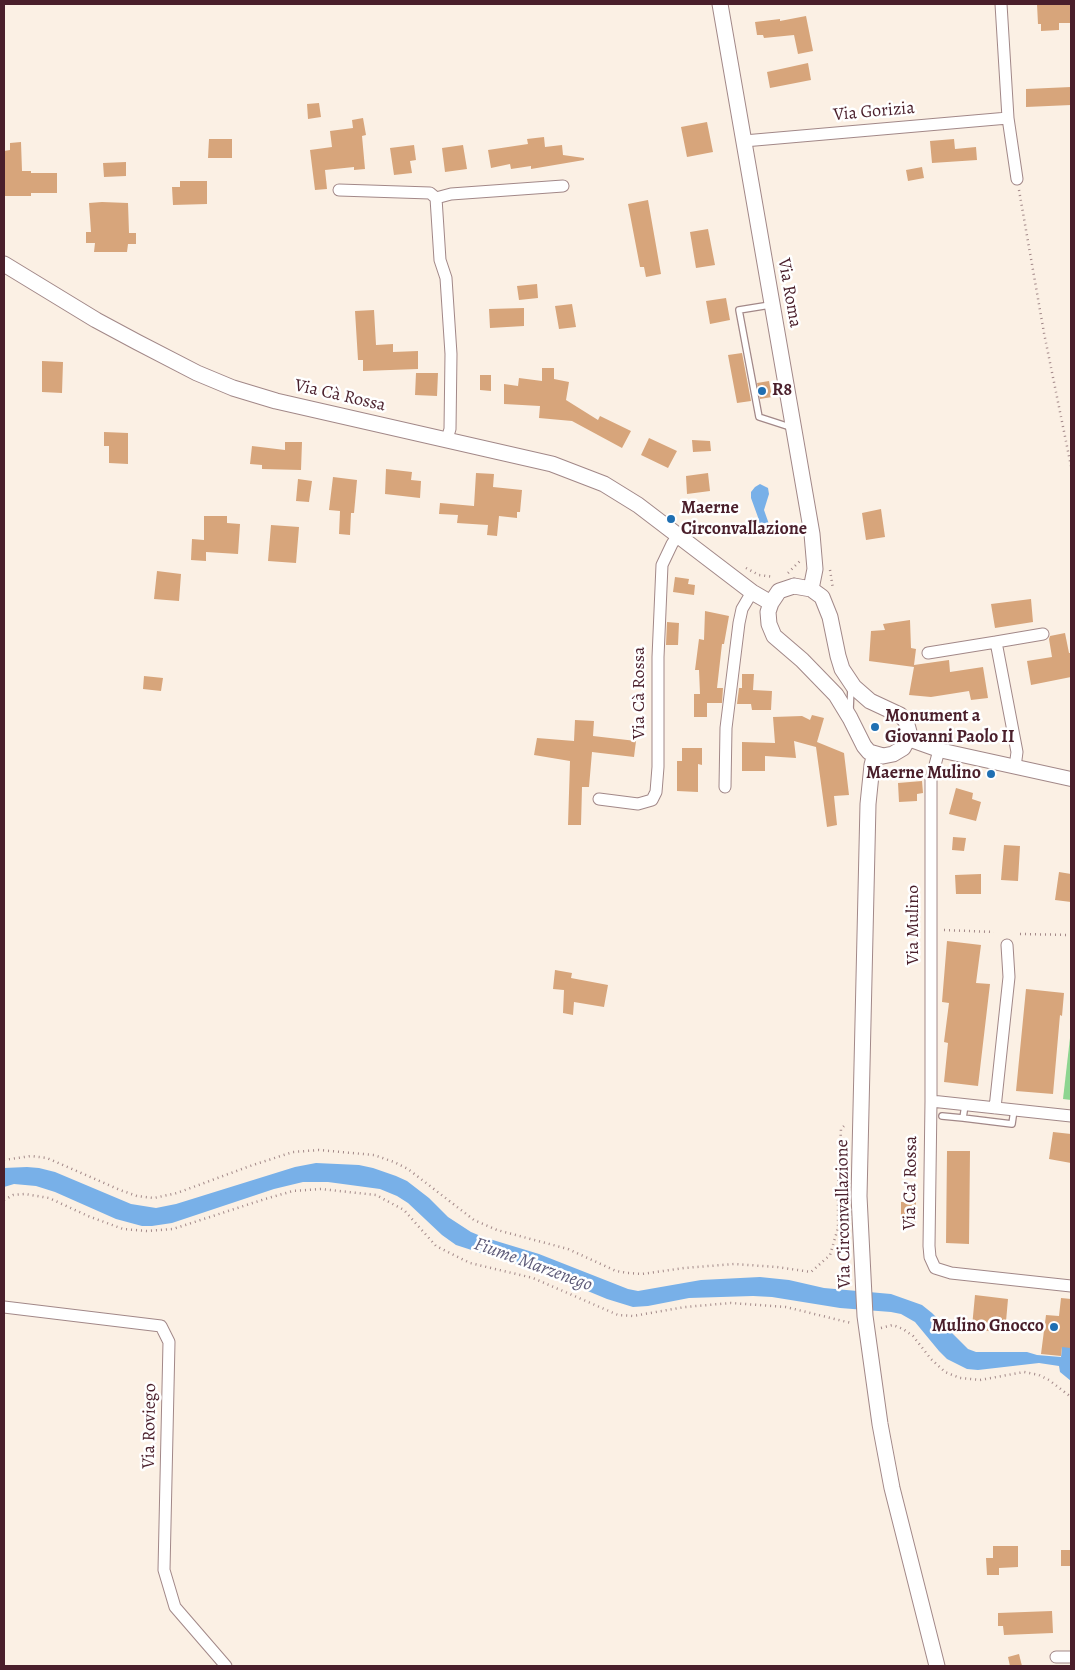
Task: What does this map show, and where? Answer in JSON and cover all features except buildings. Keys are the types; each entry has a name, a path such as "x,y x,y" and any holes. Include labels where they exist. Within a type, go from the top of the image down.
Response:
{"main road":[{"name":"Via Roma","path":"720,4 814,552 815,569 811,589"},
{"name":"Via Cà Rossa","path":"4,264 112,329 197,373 233,388 276,401 552,464 604,484 638,505 752,592 763,600 770,602"},
{"path":"794,586 811,589 818,593 826,605 844,674 870,701 900,715 906,721 909,732 908,739 903,748 893,754 883,756 869,752 836,695 774,636 769,624 768,612 770,602 779,591 794,586"},
{"name":"Via Circonvallazione","path":"875,754 868,804 859,1196 863,1282 858,1320 892,1488 937,1666"}],"street":[{"path":"1001,4 1008,118 1017,179"},
{"name":"Via Gorizia","path":"744,141 1008,118"},
{"path":"436,198 450,194 563,186"},
{"path":"339,190 430,193 436,198 440,260 446,278 451,354 450,428 447,440"},
{"name":"Via Cà Rossa","path":"599,800 638,804 652,800 656,792 658,768 658,657 662,565 678,535"},
{"path":"725,787 726,728 739,623 742,609 752,592"},
{"path":"928,653 1043,634"},
{"path":"996,642 1017,752 1015,767"},
{"path":"908,739 939,750 1071,779"},
{"name":"Via Mulino","path":"931,1101 932,780 939,750"},
{"path":"995,1108 1009,978 1007,945"},
{"path":"931,1101 1071,1116"},
{"name":"Via Ca' Rossa","path":"931,1101 929,1246 930,1257 935,1268 951,1272 1071,1286"},
{"name":"Via Roviego","path":"4,1307 161,1326 169,1342 164,1570 176,1607 226,1666"},
{"path":"1056,1657 1071,1657"}],"lane":[{"path":"772,304 739,310 759,417 794,428"},
{"path":"850,718 851,683"},
{"path":"963,1118 965,1105"},
{"path":"942,1116 1012,1124 1014,1110"}],"path":[{"path":"1017,179 1044,333 1071,466"},
{"path":"829,568 835,595"},
{"path":"931,929 994,932"},
{"path":"1020,934 1071,935"},
{"path":"4,1160 30,1156 47,1158 120,1190 137,1196 154,1198 177,1193 293,1152 319,1150 374,1155 408,1169 474,1220 497,1230 568,1249 616,1270 642,1274 734,1264 811,1272 830,1255 838,1228 841,1129 861,1109"},
{"path":"4,1200 25,1194 49,1198 88,1216 123,1228 147,1231 173,1228 293,1191 321,1189 376,1195 404,1210 436,1246 470,1263 533,1278 618,1315 633,1316 685,1307 731,1303 786,1306 858,1320"},
{"path":"877,1329 893,1325 903,1328 913,1336 931,1359 945,1372 960,1378 980,1380 1024,1372 1044,1377 1071,1397"}],"green space":[{"path":"1071,1029 1071,1100 1063,1099"}],"water":[{"path":"760,484 768,488 769,494 764,510 770,527 767,532 763,531 760,527 751,498 751,492"},
{"name":"Fiume Marzenego","path":"316,1163 359,1165 396,1176 407,1181 429,1198 448,1217 471,1232 539,1254 628,1289 638,1291 701,1280 760,1277 789,1280 824,1288 891,1294 922,1305 968,1349 976,1352 1027,1352 1037,1355 1061,1357 1062,1347 1071,1347 1071,1381 1060,1372 1059,1366 1039,1363 978,1370 967,1369 947,1359 915,1322 901,1314 891,1312 840,1308 772,1297 753,1296 689,1298 633,1307 607,1299 549,1275 456,1245 442,1235 408,1203 380,1189 328,1182 303,1182 274,1189 172,1223 142,1226 116,1219 55,1192 36,1186 14,1184 4,1187 4,1168 39,1168 55,1172 131,1204 156,1208 176,1204 295,1167"}],"place":[{"name":"R8","path":"762,391"},
{"name":"Maerne Circonvallazione","path":"671,519"},
{"name":"Monument a Giovanni Paolo II","path":"875,727"},
{"name":"Maerne Mulino","path":"991,774"},
{"name":"Mulino Gnocco","path":"1054,1327"}]}
